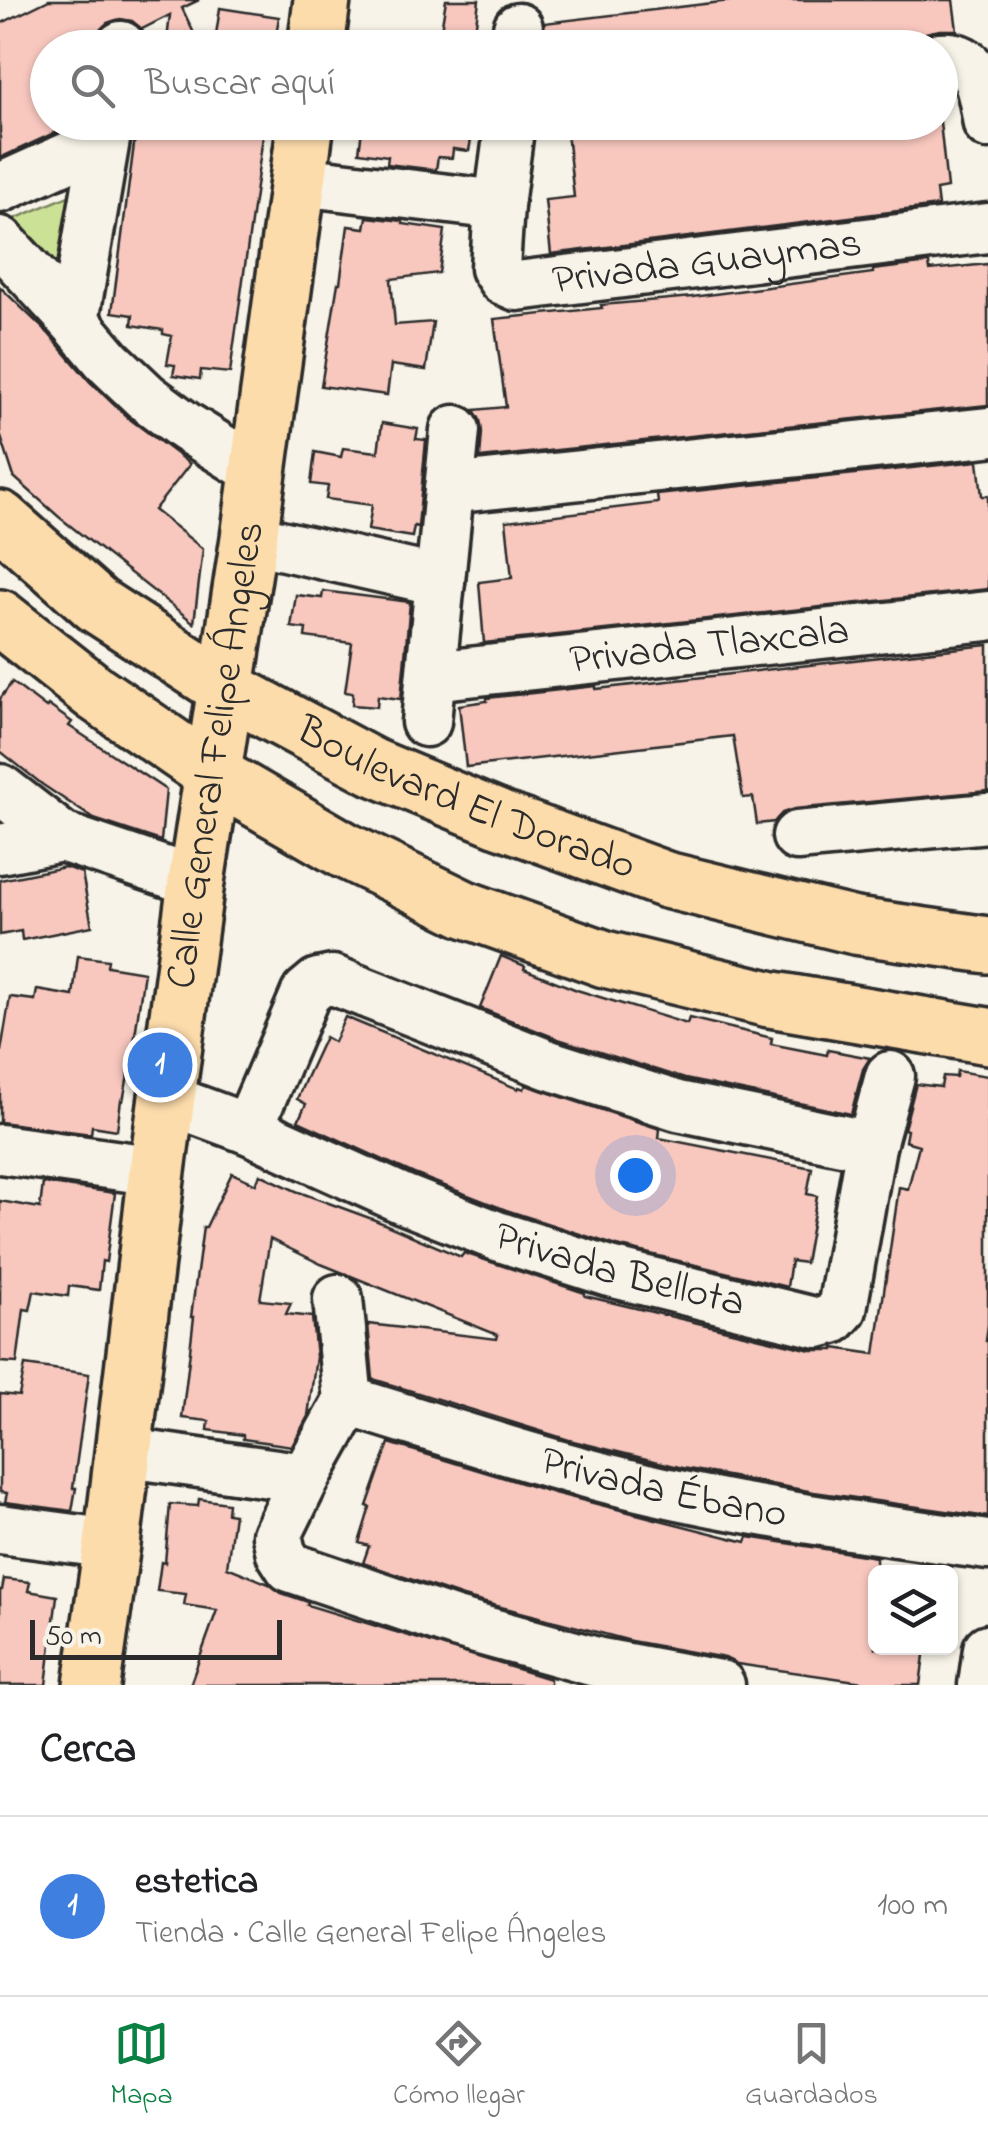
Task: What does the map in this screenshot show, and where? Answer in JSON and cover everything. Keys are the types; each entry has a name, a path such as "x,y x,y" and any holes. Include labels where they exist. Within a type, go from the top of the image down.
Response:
{"main road":[{"path":"318,30 322,0"},
{"name":"Calle General Felipe Ángeles","path":"92,1685 156,1171 304,140"},
{"name":"Boulevard El Dorado","path":"0,519 97,605 225,688 373,767 498,819 666,880 855,926 988,945"},
{"name":"Boulevard El Dorado","path":"0,618 95,693 212,774 346,852 465,909 605,959 769,999 988,1036"}],"street":[{"path":"958,58 970,66 981,82 988,124"},
{"path":"0,188 91,140"},
{"path":"74,321 105,140"},
{"name":"Privada Guaymas","path":"508,140 495,268 503,280 517,286 988,228"},
{"path":"298,180 500,205"},
{"path":"0,241 146,398 257,470"},
{"name":"Privada Tlaxcala","path":"454,430 429,699 988,616"},
{"path":"449,489 988,432"},
{"path":"248,538 440,582"},
{"path":"0,789 62,837 196,882"},
{"path":"797,836 988,818"},
{"path":"0,850 62,837"},
{"path":"248,1128 306,993 318,983 333,980 549,1066 678,1106 871,1146"},
{"name":"Privada Bellota","path":"167,1098 248,1128 403,1199 498,1236 610,1272 818,1324 833,1320 842,1308 871,1146 890,1076"},
{"path":"0,1149 156,1171"},
{"path":"338,1299 348,1401 277,1535 281,1553 290,1567 456,1623 596,1662 720,1685"},
{"name":"Privada Ébano","path":"348,1401 634,1485 774,1514 988,1544"},
{"path":"121,1452 305,1478"},
{"path":"0,1529 112,1544"},
{"path":"983,1685 988,1648"}],"green space":[{"path":"85,189 64,290 7,222"}],"building":[{"path":"49,0 199,0 182,8 192,30 168,30 170,15 142,29 132,21 120,19 100,30 30,30 30,140 39,140 0,158 0,24"},
{"path":"446,0 479,0 475,30 441,30"},
{"path":"738,0 953,0 957,30 544,30 544,23"},
{"path":"220,8 279,17 277,30 217,30"},
{"path":"135,140 262,140 230,373 201,370 200,379 173,375 175,365 167,364 172,336 163,334 163,330 132,325 133,315 112,312"},
{"path":"361,140 471,140 469,151 453,149 452,158 438,157 436,170 387,164 388,156 359,152"},
{"path":"568,140 942,140 947,188 936,190 938,206 551,254 545,200 574,197"},
{"path":"367,217 445,230 439,273 391,279 395,325 433,322 426,370 391,365 387,395 321,386 348,226 365,228"},
{"path":"929,263 930,270 988,264 988,405 480,458 482,432 474,410 506,407 494,319 692,297"},
{"path":"0,287 127,417 190,464 154,510 203,549 194,623 14,477 0,434"},
{"path":"382,423 418,429 416,439 426,440 418,527 414,526 412,537 368,530 372,505 326,499 328,486 311,484 315,452 341,457 343,448 378,452"},
{"path":"978,461 982,496 988,496 988,589 484,643 479,582 512,578 506,521 658,503 657,495"},
{"path":"323,591 410,602 401,699 378,696 377,707 352,705 353,693 345,692 352,643 305,637 306,629 291,627 296,595 322,598"},
{"path":"988,645 988,791 794,809 782,813 774,822 757,824 753,797 743,798 733,736 466,767 459,705 487,698"},
{"path":"12,682 72,722 69,726 166,790 161,841 94,819 0,751 0,699"},
{"path":"65,867 82,873 92,926 22,940 21,931 0,935 0,880"},
{"path":"78,956 108,960 107,966 144,972 117,1130 92,1126 91,1134 0,1122 0,1057 10,997 35,1000 37,990 73,996"},
{"path":"501,956 577,990 687,1024 689,1018 772,1038 771,1044 827,1055 828,1050 870,1058 863,1069 851,1114 685,1079 558,1039 480,1008"},
{"path":"345,1017 518,1089 526,1085 660,1129 659,1138 812,1168 807,1194 817,1196 805,1263 791,1261 787,1287 617,1246 506,1210 414,1174 298,1121 306,1104 297,1099 306,1078 325,1037 334,1042"},
{"path":"957,1071 988,1076 988,1517 683,1468 569,1440 373,1379 368,1324 497,1339 498,1335 321,1264 270,1239 260,1300 291,1303 286,1314 312,1317 316,1357 308,1416 292,1446 243,1439 243,1435 208,1430 209,1421 182,1418 203,1227 232,1173 256,1184 260,1174 461,1257 464,1253 585,1296 811,1350 834,1348 875,1354 899,1187 908,1189 919,1145 905,1141 904,1129 916,1084 941,1087 943,1076 956,1077"},
{"path":"43,1183 115,1193 106,1262 102,1261 99,1290 69,1286 68,1296 34,1291 30,1310 24,1309 17,1363 0,1362 0,1201 40,1208"},
{"path":"25,1365 89,1374 72,1511 5,1502 7,1493 0,1492 0,1394 19,1396"},
{"path":"389,1443 554,1493 746,1542 748,1537 876,1557 876,1565 868,1565 868,1655 924,1655 920,1685 884,1685 737,1664 463,1597 363,1563 369,1546 359,1543 370,1507 367,1506"},
{"path":"199,1499 228,1503 227,1513 234,1514 227,1567 308,1602 307,1605 550,1679 550,1685 190,1685 217,1610 184,1605 186,1594 157,1591 161,1562 165,1563 170,1504 198,1506"},
{"path":"4,1579 30,1582 28,1591 57,1596 46,1685 0,1685 0,1590"}],"place":[{"name":"estetica","path":"160,1065"}]}
